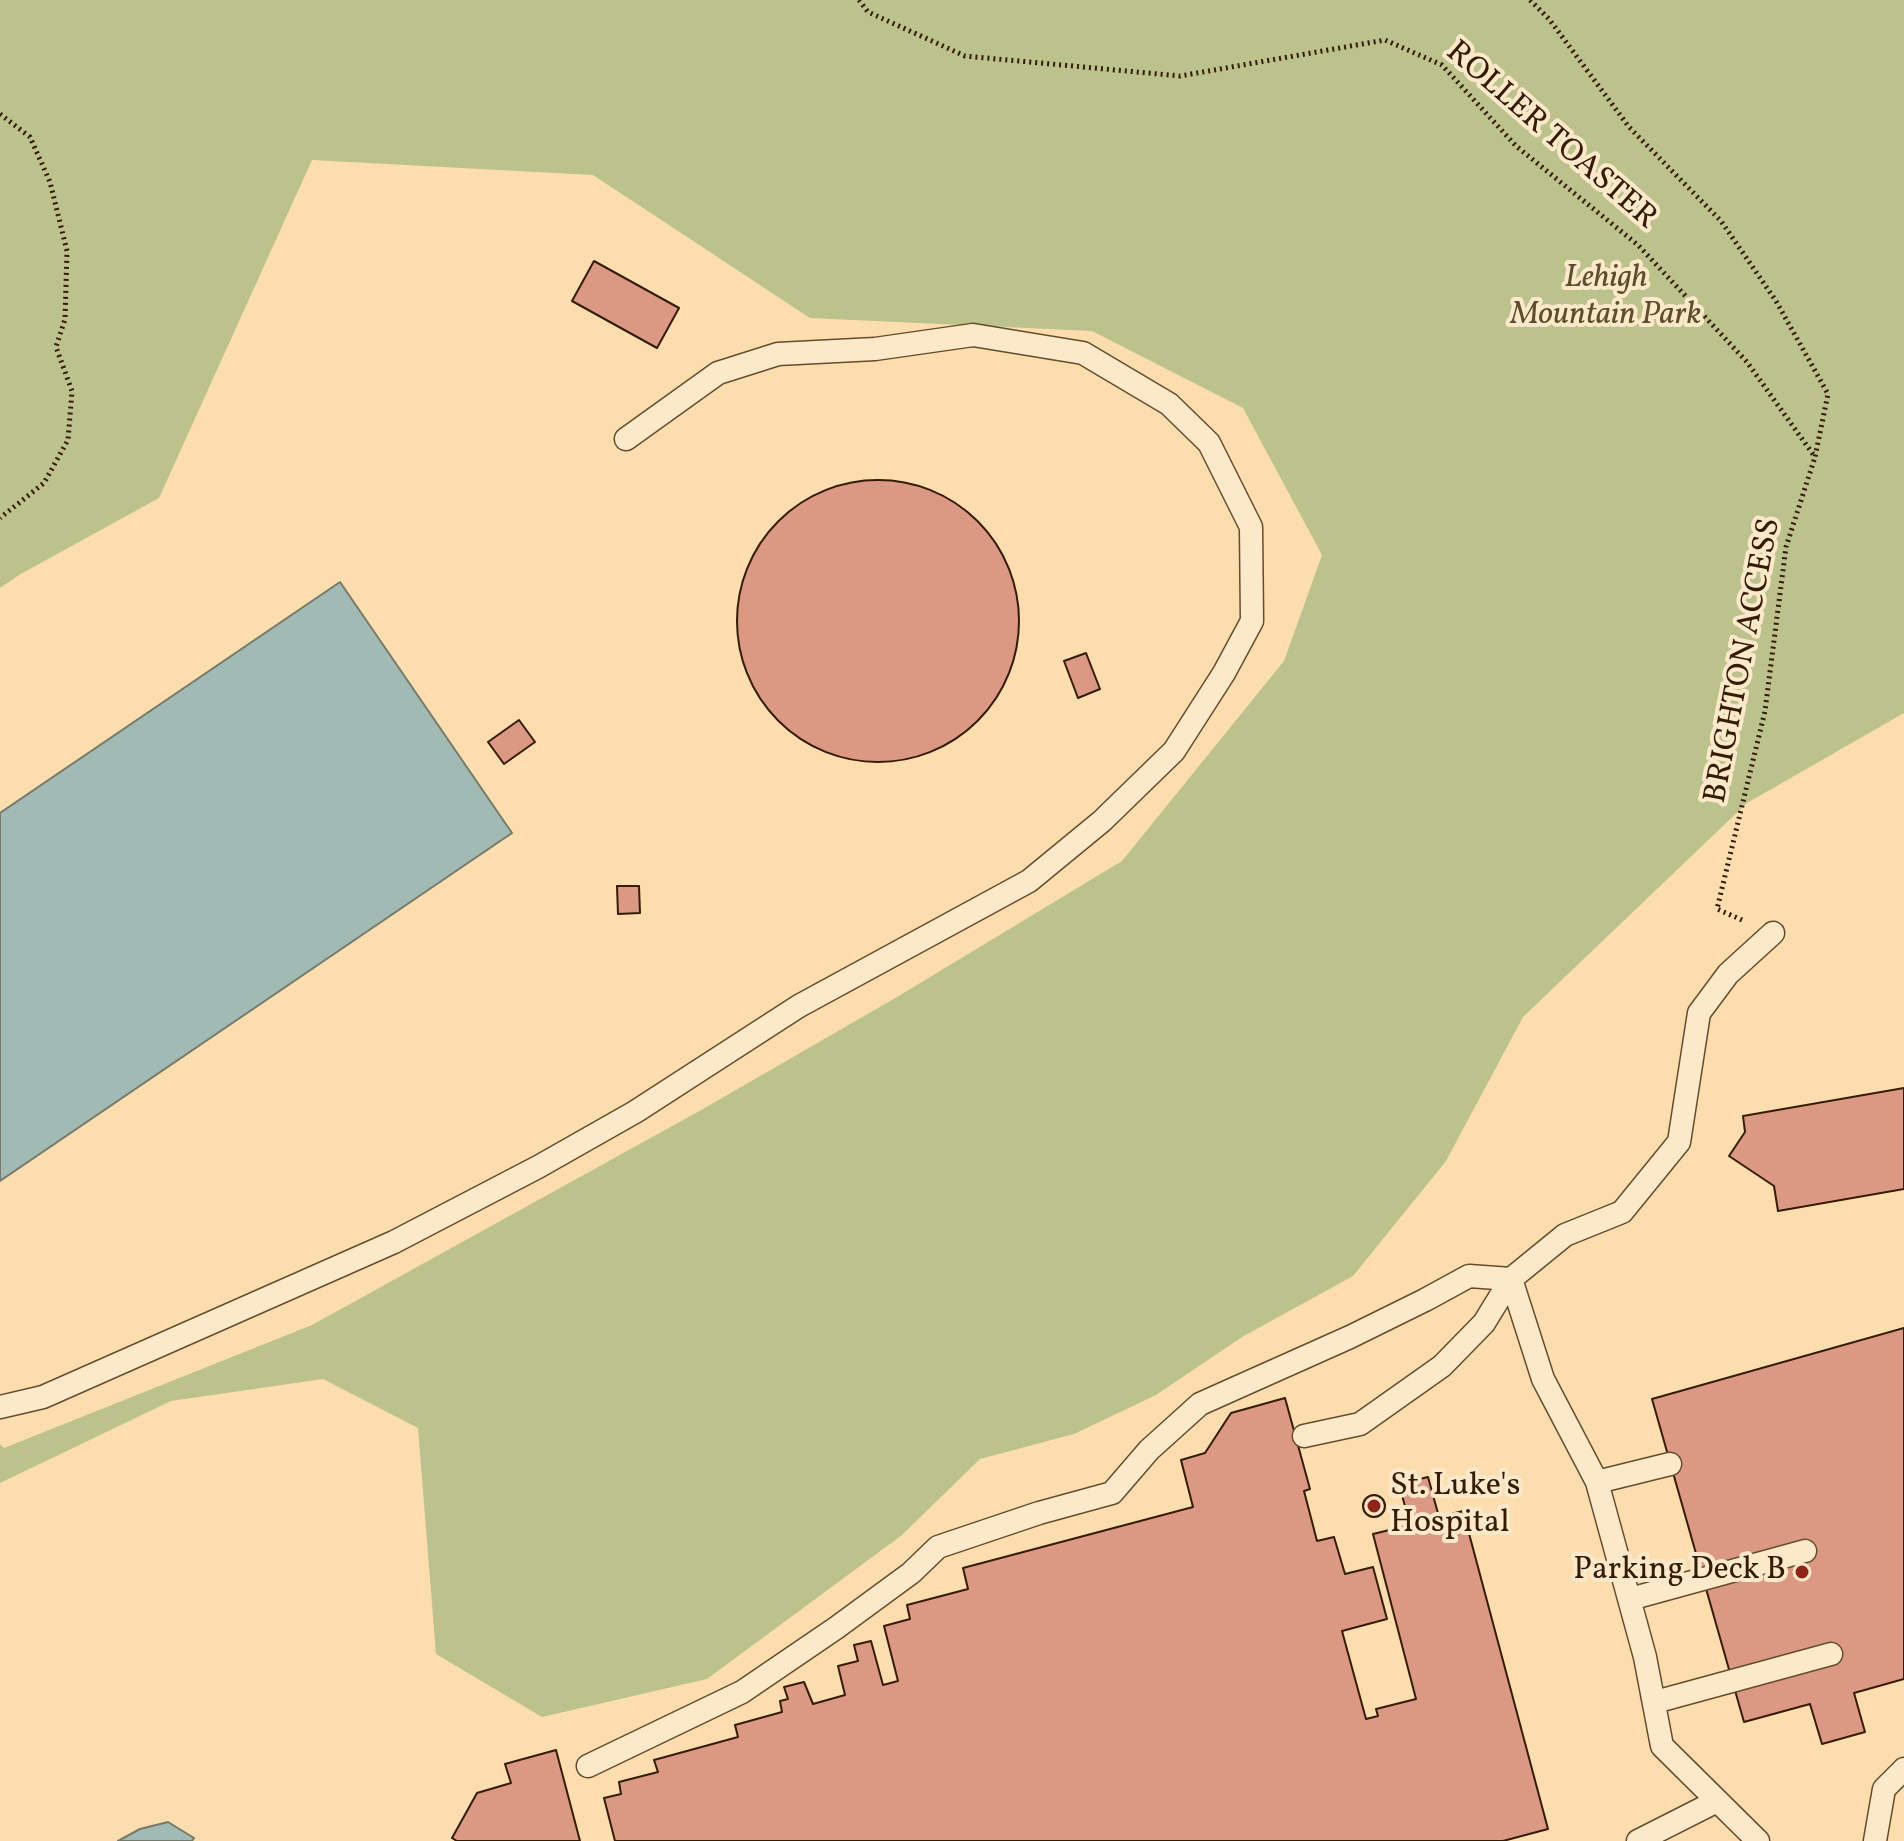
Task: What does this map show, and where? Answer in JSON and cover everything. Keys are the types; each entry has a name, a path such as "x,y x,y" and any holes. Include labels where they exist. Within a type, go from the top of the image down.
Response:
{"lane":[{"path":"0,1407 43,1397 394,1242 586,1140 799,1006 1029,881 1102,821 1174,751 1224,673 1252,621 1251,527 1209,443 1169,404 1083,353 973,335 875,349 778,354 718,373 626,439"},
{"path":"1304,1436 1360,1424 1442,1366 1484,1323 1511,1279 1565,1235 1622,1212 1679,1142 1699,1013 1728,974 1773,933"},
{"path":"588,1766 742,1692 911,1573 938,1547 1039,1513 1112,1493 1149,1450 1200,1404 1350,1337 1469,1276 1511,1279"},
{"path":"1511,1279 1543,1379 1597,1482 1630,1599 1655,1702 1662,1746 1758,1841"},
{"path":"1597,1482 1670,1464"},
{"path":"1630,1599 1805,1551"},
{"path":"1655,1702 1831,1654"},
{"path":"1875,1841 1884,1789 1904,1769"},
{"path":"1638,1841 1717,1801"}],"path":[{"name":"ROLLER TOASTER","path":"859,0 868,12 965,56 1180,76 1385,40 1442,65 1516,146 1638,245 1747,362 1815,457"},
{"name":"ROLLER TOASTER","path":"1530,0 1549,19 1629,127 1721,221 1776,301 1828,394 1815,457"},
{"path":"0,114 30,137 50,182 67,251 65,319 56,347 72,391 68,440 44,483 0,518"},
{"name":"BRIGHTON ACCESS","path":"1773,933 1717,909 1765,711 1786,547 1815,457"}],"green space":[{"name":"Lehigh Mountain Park","path":"0,0 1904,0 1904,713 1747,803 1523,1017 1446,1161 1353,1276 1242,1337 1156,1395 1074,1434 980,1459 902,1535 707,1679 542,1717 436,1654 418,1428 323,1379 171,1401 0,1483 0,1444 4,1448 312,1325 703,1109 897,997 1122,861 1284,661 1322,555 1243,408 1092,331 810,318 593,175 312,160 159,498 0,588"}],"water":[{"path":"340,582 512,833 0,1181 0,813"},
{"path":"168,1822 194,1838 192,1841 118,1841 140,1829"}],"building":[{"path":"594,261 679,308 657,348 572,301"},
{"path":"878,480 905,483 932,491 978,521 1008,567 1016,594 1019,621 1016,648 1008,675 978,721 932,751 905,759 878,762 851,759 824,751 778,721 748,675 740,648 737,621 740,594 748,567 778,521 824,491 851,483"},
{"path":"1086,653 1100,689 1078,698 1064,661"},
{"path":"519,720 535,742 504,764 488,742"},
{"path":"617,886 639,886 640,913 618,914"},
{"path":"1904,1088 1904,1189 1778,1211 1774,1186 1729,1156 1745,1132 1743,1116"},
{"name":"Parking Deck B","path":"1904,1328 1904,1679 1854,1693 1865,1732 1822,1744 1810,1704 1744,1722 1652,1399"},
{"path":"1285,1398 1310,1489 1304,1491 1317,1541 1334,1537 1345,1574 1373,1567 1387,1619 1342,1631 1366,1719 1378,1716 1376,1709 1416,1699 1373,1534 1410,1525 1399,1484 1428,1477 1439,1517 1463,1511 1548,1829 1503,1841 615,1841 604,1798 621,1794 619,1782 658,1772 654,1760 738,1737 735,1725 782,1712 780,1701 788,1699 784,1687 804,1682 813,1704 845,1695 838,1666 858,1661 854,1645 871,1641 883,1685 898,1681 884,1626 910,1619 907,1605 968,1589 963,1568 1193,1507 1181,1460 1205,1453 1231,1413"},
{"name":"St. Luke's Hospital","path":"1374,1495 1382,1498 1385,1506 1382,1514 1374,1517 1366,1514 1363,1506 1366,1498"},
{"path":"556,1750 580,1841 457,1841 452,1838 477,1793 511,1783 505,1764"}],"place":[{"name":"St. Luke's Hospital","path":"1374,1506"},
{"name":"Parking Deck B","path":"1802,1572"}]}
